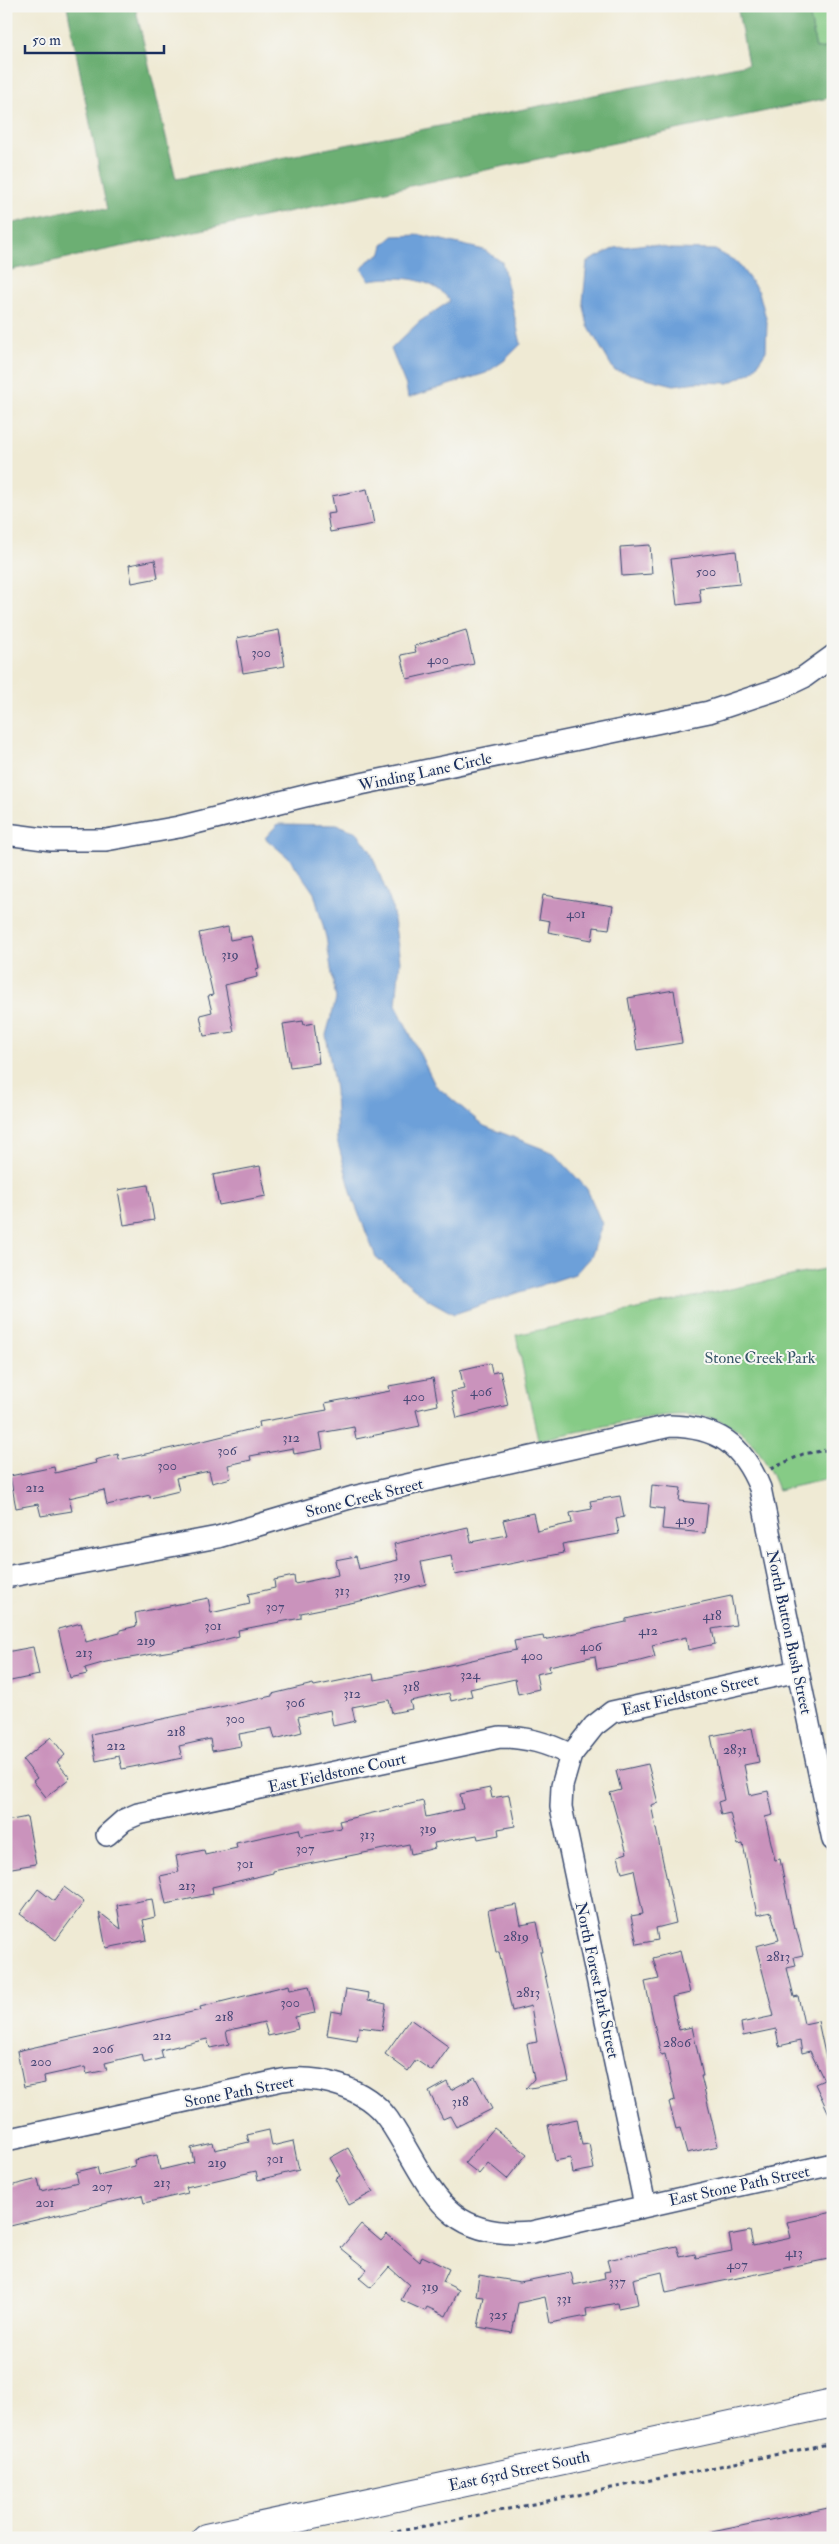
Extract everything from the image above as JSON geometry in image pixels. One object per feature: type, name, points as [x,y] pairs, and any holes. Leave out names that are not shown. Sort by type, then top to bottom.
[{"type":"main road","name":"East 63rd Street South","points":[[206,2538],[833,2403]]},
{"type":"street","name":"Winding Lane Circle","points":[[6,834],[52,840],[106,840],[179,828],[317,794],[709,712],[781,688],[804,677],[833,656]]},
{"type":"street","name":"Stone Creek Street","points":[[6,1577],[218,1537],[353,1497],[670,1426],[706,1430],[720,1436]]},
{"type":"street","name":"North Button Bush Street","points":[[720,1436],[736,1448],[745,1459],[760,1488],[833,1840]]},
{"type":"street","name":"East Fieldstone Street","points":[[571,1755],[594,1726],[612,1712],[798,1671]]},
{"type":"street","name":"East Fieldstone Court","points":[[107,1835],[124,1820],[138,1814],[500,1737],[522,1737],[545,1742],[571,1755]]},
{"type":"street","name":"North Forest Park Street","points":[[571,1755],[562,1786],[561,1807],[646,2205]]},
{"type":"street","name":"Stone Path Street","points":[[6,2140],[282,2080],[312,2078],[340,2085],[366,2098],[387,2118],[426,2186],[440,2204],[462,2220],[490,2231],[510,2234],[532,2232],[646,2205]]},
{"type":"street","name":"East Stone Path Street","points":[[646,2205],[833,2164]]},
{"type":"path","points":[[770,1469],[803,1454],[833,1449]]},
{"type":"path","points":[[366,2538],[833,2442]]},
{"type":"green space","points":[[67,6],[135,6],[176,179],[748,64],[737,6],[808,6],[816,49],[833,47],[833,97],[6,271],[6,225],[82,207],[107,210]]},
{"type":"green space","points":[[808,6],[833,6],[833,47],[816,49]]},
{"type":"green space","name":"Stone Creek Park","points":[[833,1267],[833,1478],[778,1490],[766,1463],[752,1443],[736,1429],[718,1420],[698,1416],[651,1417],[538,1440],[516,1335]]},
{"type":"water","points":[[421,235],[484,250],[502,262],[521,344],[505,360],[486,373],[408,398],[406,386],[391,349],[419,322],[450,301],[443,293],[424,282],[402,278],[369,280],[362,269],[368,261],[381,253],[383,245],[393,236]]},
{"type":"water","points":[[647,244],[671,249],[715,250],[737,262],[759,292],[767,322],[766,351],[753,371],[729,383],[697,382],[674,385],[614,370],[588,326],[583,302],[587,262],[615,248]]},
{"type":"water","points":[[278,824],[337,825],[357,832],[370,850],[392,906],[400,961],[396,1005],[435,1085],[484,1126],[554,1153],[587,1189],[602,1224],[592,1255],[575,1274],[454,1314],[427,1299],[376,1257],[354,1202],[337,1140],[335,1090],[326,1035],[336,999],[326,937],[314,893],[291,860],[265,838]]},
{"type":"building","points":[[367,489],[374,524],[330,532],[327,514],[335,513],[332,496]]},
{"type":"building","points":[[650,545],[652,574],[622,576],[620,547]]},
{"type":"building","points":[[736,551],[740,584],[699,588],[701,602],[677,605],[671,559]]},
{"type":"building","points":[[155,560],[158,578],[132,583],[129,565]]},
{"type":"building","points":[[279,630],[285,666],[243,673],[237,638]]},
{"type":"building","points":[[466,630],[474,664],[407,679],[401,655],[416,652],[414,646]]},
{"type":"building","points":[[543,895],[613,906],[609,929],[594,927],[592,940],[548,932],[550,921],[539,919]]},
{"type":"building","points":[[228,927],[230,940],[252,936],[259,968],[256,969],[257,977],[225,985],[234,1032],[204,1036],[200,1015],[212,1012],[208,996],[213,995],[199,933]]},
{"type":"building","points":[[674,990],[682,1043],[637,1050],[628,998]]},
{"type":"building","points":[[303,1021],[304,1025],[314,1023],[319,1063],[290,1067],[283,1024]]},
{"type":"building","points":[[260,1166],[266,1196],[219,1205],[213,1175]]},
{"type":"building","points":[[148,1185],[154,1220],[124,1225],[118,1190]]},
{"type":"building","points":[[490,1363],[492,1373],[500,1371],[508,1405],[457,1418],[451,1392],[464,1389],[460,1370]]},
{"type":"building","points":[[433,1378],[438,1405],[416,1410],[420,1426],[356,1439],[354,1427],[320,1433],[323,1449],[294,1454],[293,1448],[250,1456],[251,1460],[228,1465],[231,1478],[212,1483],[209,1471],[176,1478],[179,1491],[150,1498],[150,1495],[107,1505],[104,1490],[69,1498],[72,1511],[41,1516],[38,1504],[16,1508],[10,1476],[54,1467],[55,1473],[96,1463],[95,1460],[118,1454],[119,1460],[203,1441],[260,1427],[259,1422],[327,1410],[325,1403],[390,1391],[389,1386]]},
{"type":"building","points":[[652,1485],[681,1488],[679,1501],[708,1504],[705,1533],[662,1529],[664,1509],[650,1507]]},
{"type":"building","points":[[620,1496],[624,1517],[616,1519],[619,1534],[562,1544],[564,1553],[455,1575],[451,1556],[421,1562],[426,1584],[365,1600],[301,1613],[301,1618],[238,1630],[239,1636],[195,1647],[106,1662],[85,1668],[87,1674],[70,1678],[58,1629],[81,1623],[86,1642],[120,1633],[120,1630],[137,1626],[135,1613],[208,1598],[211,1613],[250,1604],[248,1594],[275,1588],[274,1580],[294,1576],[295,1584],[338,1575],[335,1560],[356,1556],[359,1569],[398,1560],[394,1544],[468,1527],[471,1542],[507,1535],[503,1520],[533,1513],[537,1531],[572,1523],[570,1513],[592,1509],[590,1501]]},
{"type":"building","points":[[731,1596],[736,1625],[712,1629],[715,1644],[688,1650],[686,1637],[652,1645],[655,1657],[636,1662],[597,1669],[595,1656],[549,1666],[550,1671],[536,1674],[539,1689],[518,1694],[515,1679],[470,1689],[472,1696],[451,1701],[449,1693],[410,1701],[412,1709],[392,1713],[389,1700],[352,1707],[355,1721],[333,1726],[330,1710],[298,1717],[302,1732],[275,1739],[272,1728],[239,1734],[241,1746],[212,1751],[210,1739],[179,1746],[182,1758],[154,1764],[122,1769],[119,1756],[96,1761],[91,1734],[272,1696],[272,1694],[313,1684],[314,1686],[373,1674],[374,1680],[432,1669],[516,1650],[514,1641],[543,1636],[544,1640],[626,1622],[626,1619],[660,1611]]},
{"type":"building","points":[[33,1647],[39,1675],[6,1682],[6,1652]]},
{"type":"building","points":[[752,1728],[759,1762],[744,1765],[750,1795],[768,1791],[773,1815],[765,1817],[775,1860],[780,1859],[794,1929],[796,1928],[803,1955],[794,1957],[796,1966],[787,1968],[794,1997],[798,1996],[804,2024],[818,2021],[830,2077],[833,2076],[833,2122],[815,2084],[824,2080],[810,2051],[802,2053],[800,2041],[779,2046],[776,2029],[743,2036],[741,2023],[774,2016],[756,1946],[779,1940],[771,1912],[757,1915],[743,1844],[738,1845],[730,1813],[721,1815],[718,1802],[724,1800],[711,1736]]},
{"type":"building","points":[[51,1737],[65,1755],[57,1762],[70,1778],[46,1797],[33,1781],[37,1778],[23,1760]]},
{"type":"building","points":[[648,1764],[658,1803],[651,1805],[676,1923],[656,1928],[658,1940],[637,1944],[631,1916],[643,1914],[634,1870],[622,1873],[618,1856],[627,1853],[610,1793],[621,1790],[616,1771]]},
{"type":"building","points":[[490,1788],[492,1798],[509,1795],[515,1826],[498,1829],[499,1835],[478,1839],[477,1835],[434,1843],[435,1848],[411,1854],[409,1844],[273,1871],[273,1873],[212,1887],[213,1894],[166,1904],[160,1876],[179,1872],[176,1856],[204,1850],[205,1855],[237,1848],[236,1843],[299,1829],[301,1836],[341,1828],[339,1821],[423,1801],[426,1817],[463,1809],[460,1794]]},
{"type":"building","points":[[27,1817],[36,1864],[6,1869],[6,1821]]},
{"type":"building","points":[[64,1887],[84,1902],[56,1940],[20,1914],[38,1889],[54,1901]]},
{"type":"building","points":[[152,1899],[155,1917],[143,1920],[147,1940],[106,1948],[99,1912],[121,1929],[117,1905]]},
{"type":"building","points":[[517,1905],[521,1925],[537,1922],[543,1952],[540,1952],[569,2081],[525,2089],[534,2079],[527,2044],[537,2042],[531,2006],[512,2011],[499,1952],[496,1952],[488,1910]]},
{"type":"building","points":[[680,1951],[690,1993],[672,1997],[679,2030],[692,2027],[703,2076],[701,2076],[718,2146],[687,2153],[680,2128],[676,2129],[669,2102],[675,2100],[665,2054],[661,2055],[645,1982],[659,1979],[653,1958]]},
{"type":"building","points":[[289,1985],[290,1990],[309,1986],[315,2013],[295,2017],[298,2029],[268,2036],[264,2022],[226,2031],[229,2044],[210,2048],[207,2039],[161,2050],[163,2058],[144,2063],[142,2054],[105,2063],[107,2070],[87,2074],[85,2067],[44,2076],[45,2083],[24,2087],[17,2051],[201,2010],[200,2007]]},
{"type":"building","points":[[346,1989],[369,1993],[368,2000],[386,2004],[382,2030],[359,2027],[357,2040],[327,2035],[331,2011],[342,2013]]},
{"type":"building","points":[[410,2019],[449,2047],[432,2071],[416,2060],[408,2071],[385,2054]]},
{"type":"building","points":[[475,2077],[492,2109],[456,2127],[450,2116],[443,2119],[429,2092],[447,2082],[451,2090]]},
{"type":"building","points":[[577,2119],[582,2145],[589,2144],[594,2169],[573,2173],[570,2158],[555,2161],[548,2125]]},
{"type":"building","points":[[494,2128],[527,2154],[507,2179],[488,2163],[479,2174],[465,2163]]},
{"type":"building","points":[[269,2130],[272,2146],[293,2141],[299,2170],[258,2180],[256,2171],[186,2187],[188,2193],[144,2203],[142,2195],[6,2227],[6,2187],[38,2179],[41,2191],[78,2182],[76,2172],[97,2167],[99,2175],[135,2166],[134,2160],[157,2155],[160,2170],[194,2162],[191,2148],[213,2143],[215,2150],[249,2142],[247,2135]]},
{"type":"building","points":[[348,2148],[373,2192],[349,2205],[335,2179],[340,2176],[330,2158]]},
{"type":"building","points":[[833,2212],[833,2258],[666,2293],[662,2272],[633,2279],[638,2304],[618,2308],[617,2303],[586,2309],[587,2316],[550,2323],[545,2297],[518,2303],[512,2333],[478,2327],[484,2297],[476,2296],[479,2275],[520,2282],[571,2272],[574,2285],[605,2278],[604,2272],[610,2271],[607,2260],[677,2246],[680,2257],[695,2254],[696,2258],[732,2251],[729,2235],[750,2231],[753,2246],[791,2238],[787,2222]]},
{"type":"building","points":[[361,2224],[381,2241],[387,2234],[420,2262],[422,2256],[449,2269],[443,2282],[459,2290],[446,2316],[427,2307],[425,2311],[401,2300],[409,2285],[389,2267],[371,2288],[359,2278],[367,2269],[341,2248]]},
{"type":"building","points":[[833,2507],[833,2538],[713,2538],[712,2532]]}]
